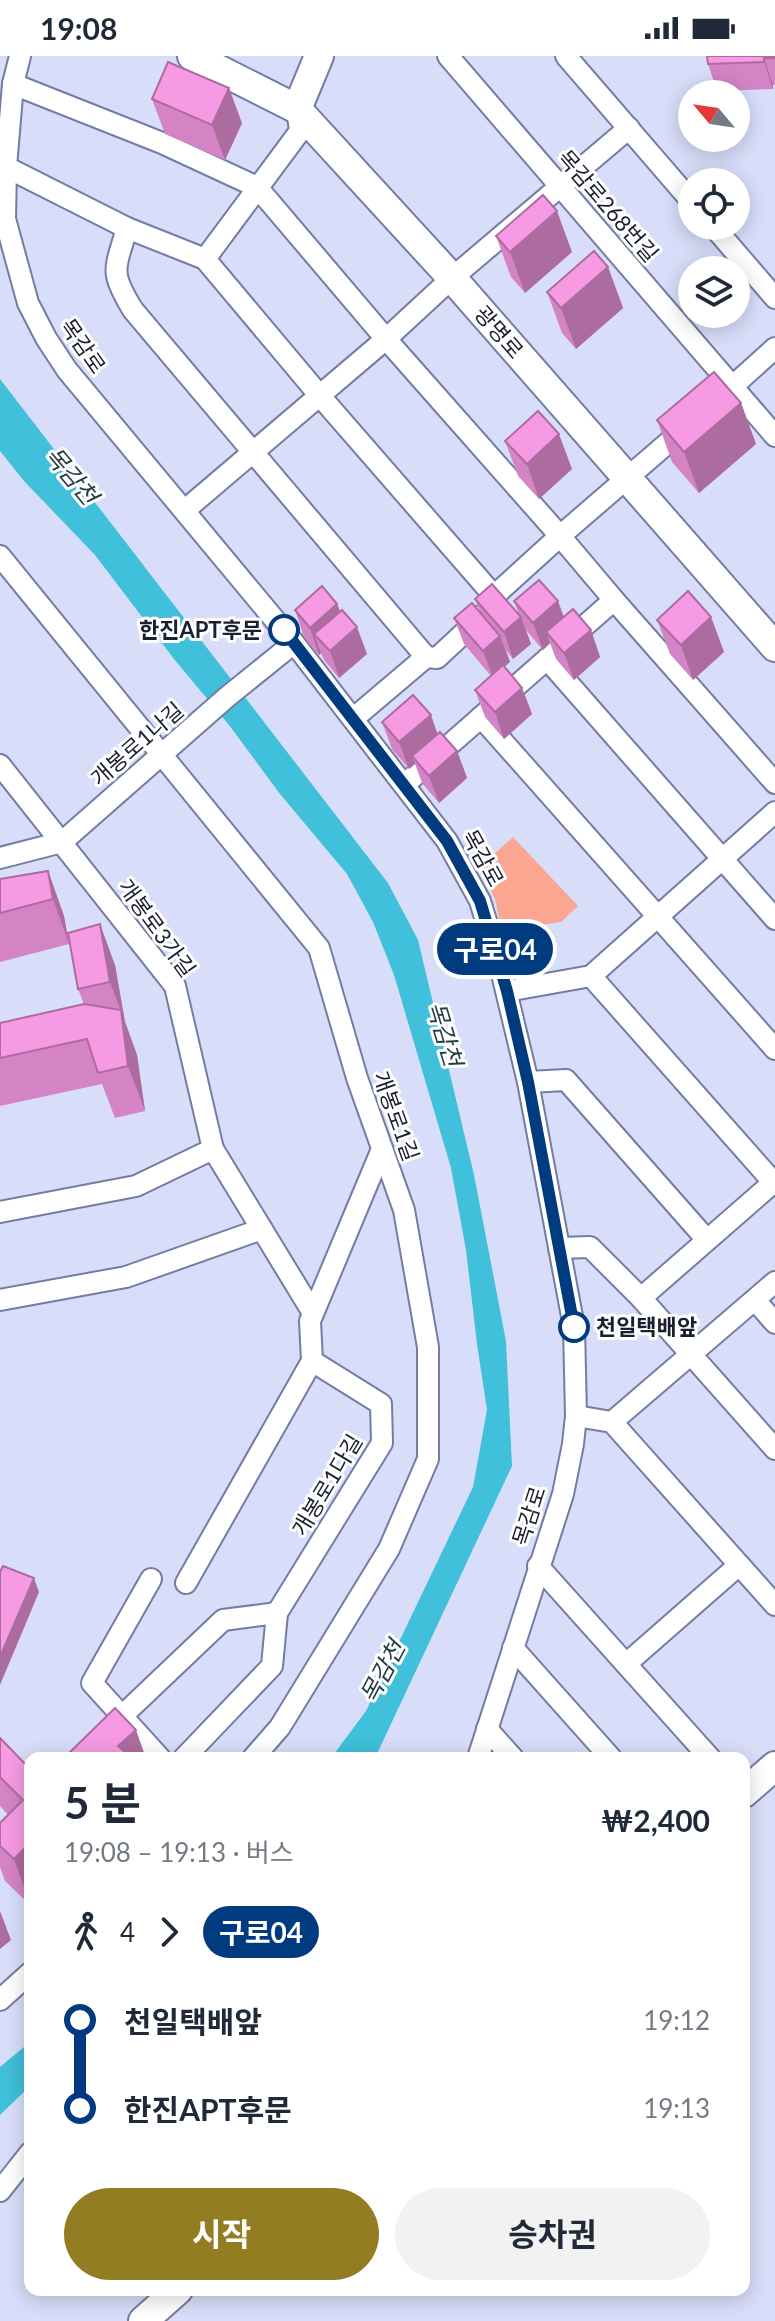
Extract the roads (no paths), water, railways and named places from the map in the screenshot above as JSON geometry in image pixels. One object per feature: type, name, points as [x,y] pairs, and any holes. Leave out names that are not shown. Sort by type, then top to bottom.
[{"type":"main road","name":"광명로","points":[[192,56],[297,109],[452,278],[775,647]]},
{"type":"main road","points":[[297,109],[319,56]]},
{"type":"main road","points":[[750,1788],[775,1766]]},
{"type":"main road","points":[[143,2321],[171,2296]]},
{"type":"street","name":"목감로","points":[[20,56],[13,84],[5,219],[28,303],[67,370],[185,510],[288,648],[354,718],[447,841],[480,901],[507,991],[528,1082],[574,1327],[576,1416],[563,1494],[480,1752]]},
{"type":"street","name":"목감로268번길","points":[[448,56],[775,436]]},
{"type":"street","points":[[566,56],[678,186]]},
{"type":"street","points":[[13,84],[162,143],[257,187],[775,783]]},
{"type":"street","points":[[205,259],[300,131],[297,109]]},
{"type":"street","points":[[185,510],[629,128]]},
{"type":"street","points":[[6,167],[127,228],[205,259],[494,596],[495,604],[437,658],[426,657],[133,310],[117,284],[115,267],[127,228]]},
{"type":"street","points":[[725,240],[775,298]]},
{"type":"street","points":[[494,596],[775,348]]},
{"type":"street","name":"개봉로1길","points":[[0,556],[167,749],[319,948],[357,1078],[404,1210],[428,1347],[428,1459],[389,1549],[280,1727],[258,1752]]},
{"type":"street","points":[[405,784],[614,600]]},
{"type":"street","name":"개봉로1나길","points":[[0,858],[62,842],[288,648]]},
{"type":"street","points":[[354,718],[426,657]]},
{"type":"street","points":[[547,659],[775,919]]},
{"type":"street","points":[[481,717],[775,1049]]},
{"type":"street","name":"개봉로3가길","points":[[0,765],[175,986],[213,1149],[313,1313]]},
{"type":"street","points":[[507,991],[591,976],[775,812]]},
{"type":"street","points":[[591,976],[774,1182],[641,1298]]},
{"type":"street","points":[[528,1082],[566,1080],[707,1240]]},
{"type":"street","points":[[0,1212],[136,1186],[213,1149]]},
{"type":"street","points":[[186,1583],[312,1361],[310,1321],[382,1149]]},
{"type":"street","points":[[0,1300],[126,1277],[262,1229]]},
{"type":"street","points":[[559,1248],[590,1247],[641,1298],[775,1449]]},
{"type":"street","points":[[612,1422],[775,1282]]},
{"type":"street","points":[[755,1300],[775,1323]]},
{"type":"street","name":"개봉로1다길","points":[[277,1613],[382,1443],[381,1404],[312,1361]]},
{"type":"street","points":[[576,1416],[612,1422],[774,1601]]},
{"type":"street","points":[[626,1664],[739,1565]]},
{"type":"street","points":[[538,1566],[705,1752]]},
{"type":"street","points":[[151,1579],[92,1683],[155,1752]]},
{"type":"street","points":[[122,1716],[223,1620],[277,1613],[272,1666],[190,1752]]},
{"type":"street","points":[[513,1648],[606,1752]]},
{"type":"street","points":[[487,1729],[508,1752]]},
{"type":"street","points":[[0,2000],[24,1978]]},
{"type":"street","points":[[0,2191],[24,2161]]},
{"type":"water","name":"목감천","points":[[0,379],[388,883],[418,940],[474,1175],[506,1341],[512,1466],[378,1752],[335,1752],[366,1711],[473,1487],[487,1410],[466,1250],[451,1168],[394,975],[373,922],[347,874],[280,794],[95,555],[24,481],[0,451]]},
{"type":"water","points":[[24,2047],[24,2092],[0,2115],[0,2067]]},
{"type":"place","name":"한진APT후문","points":[[284,630]]},
{"type":"place","name":"천일택배앞","points":[[574,1327]]}]
